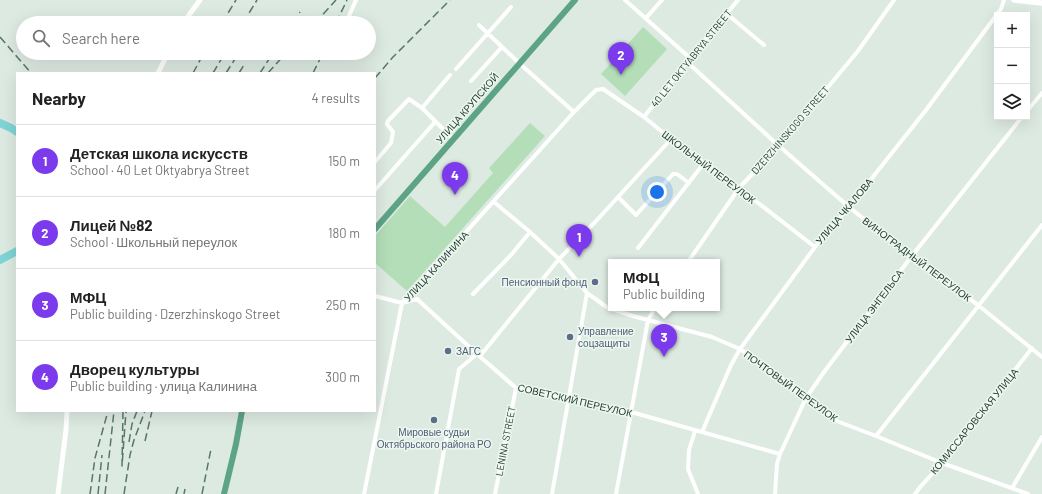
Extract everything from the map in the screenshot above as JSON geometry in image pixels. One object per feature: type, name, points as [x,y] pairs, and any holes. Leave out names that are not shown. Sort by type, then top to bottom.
[{"type":"main road","name":"УЛИЦА КРУПСКОЙ","points":[[376,228],[575,0]]},
{"type":"main road","points":[[1014,0],[1042,3]]},
{"type":"main road","points":[[224,494],[242,412]]},
{"type":"street","points":[[188,16],[200,0]]},
{"type":"street","points":[[349,16],[356,0]]},
{"type":"street","points":[[625,0],[690,58]]},
{"type":"street","points":[[646,18],[662,0]]},
{"type":"street","name":"40 LET OKTYABRYA STREET","points":[[644,117],[738,0]]},
{"type":"street","name":"DZERZHINSKOGO STREET","points":[[690,259],[739,188],[779,146],[858,51],[894,0]]},
{"type":"street","name":"УЛИЦА ЧКАЛОВА","points":[[702,432],[731,365],[740,349],[815,247],[849,207],[926,110],[1001,9],[1004,0]]},
{"type":"street","points":[[456,69],[511,7]]},
{"type":"street","points":[[727,14],[764,45]]},
{"type":"street","points":[[479,25],[574,112]]},
{"type":"street","points":[[471,81],[502,47]]},
{"type":"street","points":[[158,72],[164,60]]},
{"type":"street","name":"ВИНОГРАДНЫЙ ПЕРЕУЛОК","points":[[687,62],[779,146],[849,207],[911,257],[978,305],[1042,357]]},
{"type":"street","points":[[422,108],[450,75]]},
{"type":"street","name":"ШКОЛЬНЫЙ ПЕРЕУЛОК","points":[[603,89],[644,117],[815,247]]},
{"type":"street","name":"УЛИЦА КАЛИНИНА","points":[[364,494],[402,303],[574,112],[596,90],[603,89]]},
{"type":"street","points":[[1030,107],[1042,92]]},
{"type":"street","points":[[376,161],[391,142],[393,132],[387,124],[388,121],[409,99],[422,108],[453,139]]},
{"type":"street","name":"УЛИЦА ЭНГЕЛЬСА","points":[[775,494],[777,464],[780,454],[806,398],[911,257],[1020,120]]},
{"type":"street","points":[[376,189],[435,122]]},
{"type":"street","points":[[436,494],[459,369],[478,355],[559,259],[671,139]]},
{"type":"street","points":[[638,248],[704,163]]},
{"type":"street","points":[[618,197],[636,215],[674,174],[678,174],[689,182]]},
{"type":"street","name":"ПОЧТОВЫЙ ПЕРЕУЛОК","points":[[494,202],[559,259],[587,293],[608,308]]},
{"type":"street","points":[[876,436],[1042,225]]},
{"type":"street","points":[[473,294],[511,255],[530,232]]},
{"type":"street","points":[[552,494],[587,293]]},
{"type":"street","name":"СОВЕТСКИЙ ПЕРЕУЛОК","points":[[376,296],[402,303],[417,300],[516,388],[631,412],[780,454]]},
{"type":"street","name":"ПОЧТОВЫЙ ПЕРЕУЛОК","points":[[617,311],[712,337],[740,349],[773,371],[834,420],[942,463],[1028,494]]},
{"type":"street","points":[[616,494],[648,320],[653,311]]},
{"type":"street","name":"КОМИССАРОВСКАЯ УЛИЦА","points":[[915,494],[942,463],[1032,348]]},
{"type":"street","name":"LENINA STREET","points":[[495,494],[516,388]]},
{"type":"street","points":[[58,494],[67,412]]},
{"type":"street","points":[[695,431],[689,450],[688,469],[698,494]]},
{"type":"street","points":[[1012,488],[1042,437]]},
{"type":"green space","points":[[643,27],[667,49],[625,96],[601,74]]},
{"type":"green space","points":[[530,123],[545,136],[407,291],[376,264],[376,235],[410,196],[445,227],[493,173],[489,168]]},
{"type":"waterway","points":[[0,123],[16,131]]},
{"type":"waterway","points":[[0,260],[16,252]]},
{"type":"railway","points":[[226,16],[236,0]]},
{"type":"railway","points":[[247,16],[257,0]]},
{"type":"railway","points":[[321,16],[336,0]]},
{"type":"railway","points":[[339,16],[347,0]]},
{"type":"railway","points":[[376,77],[393,57],[450,0]]},
{"type":"railway","points":[[297,16],[300,12]]},
{"type":"railway","points":[[0,37],[16,56]]},
{"type":"railway","points":[[20,60],[30,72]]},
{"type":"railway","points":[[194,72],[200,60]]},
{"type":"railway","points":[[214,72],[221,60]]},
{"type":"railway","points":[[227,72],[234,60]]},
{"type":"railway","points":[[261,72],[268,60]]},
{"type":"railway","points":[[269,72],[280,60]]},
{"type":"railway","points":[[314,72],[320,60]]},
{"type":"railway","points":[[240,72],[244,65]]},
{"type":"railway","points":[[90,494],[95,458],[108,412]]},
{"type":"railway","points":[[105,494],[114,412]]},
{"type":"railway","points":[[123,412],[122,466],[126,412]]},
{"type":"railway","points":[[129,442],[132,424],[137,412]]},
{"type":"railway","points":[[124,494],[130,455],[145,412]]},
{"type":"railway","points":[[145,441],[152,412]]},
{"type":"railway","points":[[202,494],[211,449]]},
{"type":"railway","points":[[98,494],[102,455]]},
{"type":"railway","points":[[176,494],[178,487]]},
{"type":"railway","points":[[184,494],[185,489]]},
{"type":"place","name":"Лицей №82","points":[[621,75]]},
{"type":"place","name":"Дворец культуры","points":[[455,195]]},
{"type":"place","name":"Детская школа искусств","points":[[579,257]]},
{"type":"place","name":"Пенсионный фонд","points":[[595,282]]},
{"type":"place","name":"Управление соцзащиты","points":[[570,337]]},
{"type":"place","name":"ЗАГС","points":[[448,351]]},
{"type":"place","name":"МФЦ","points":[[664,357]]},
{"type":"place","name":"Мировые судьи Октябрьского района РО","points":[[434,420]]}]
